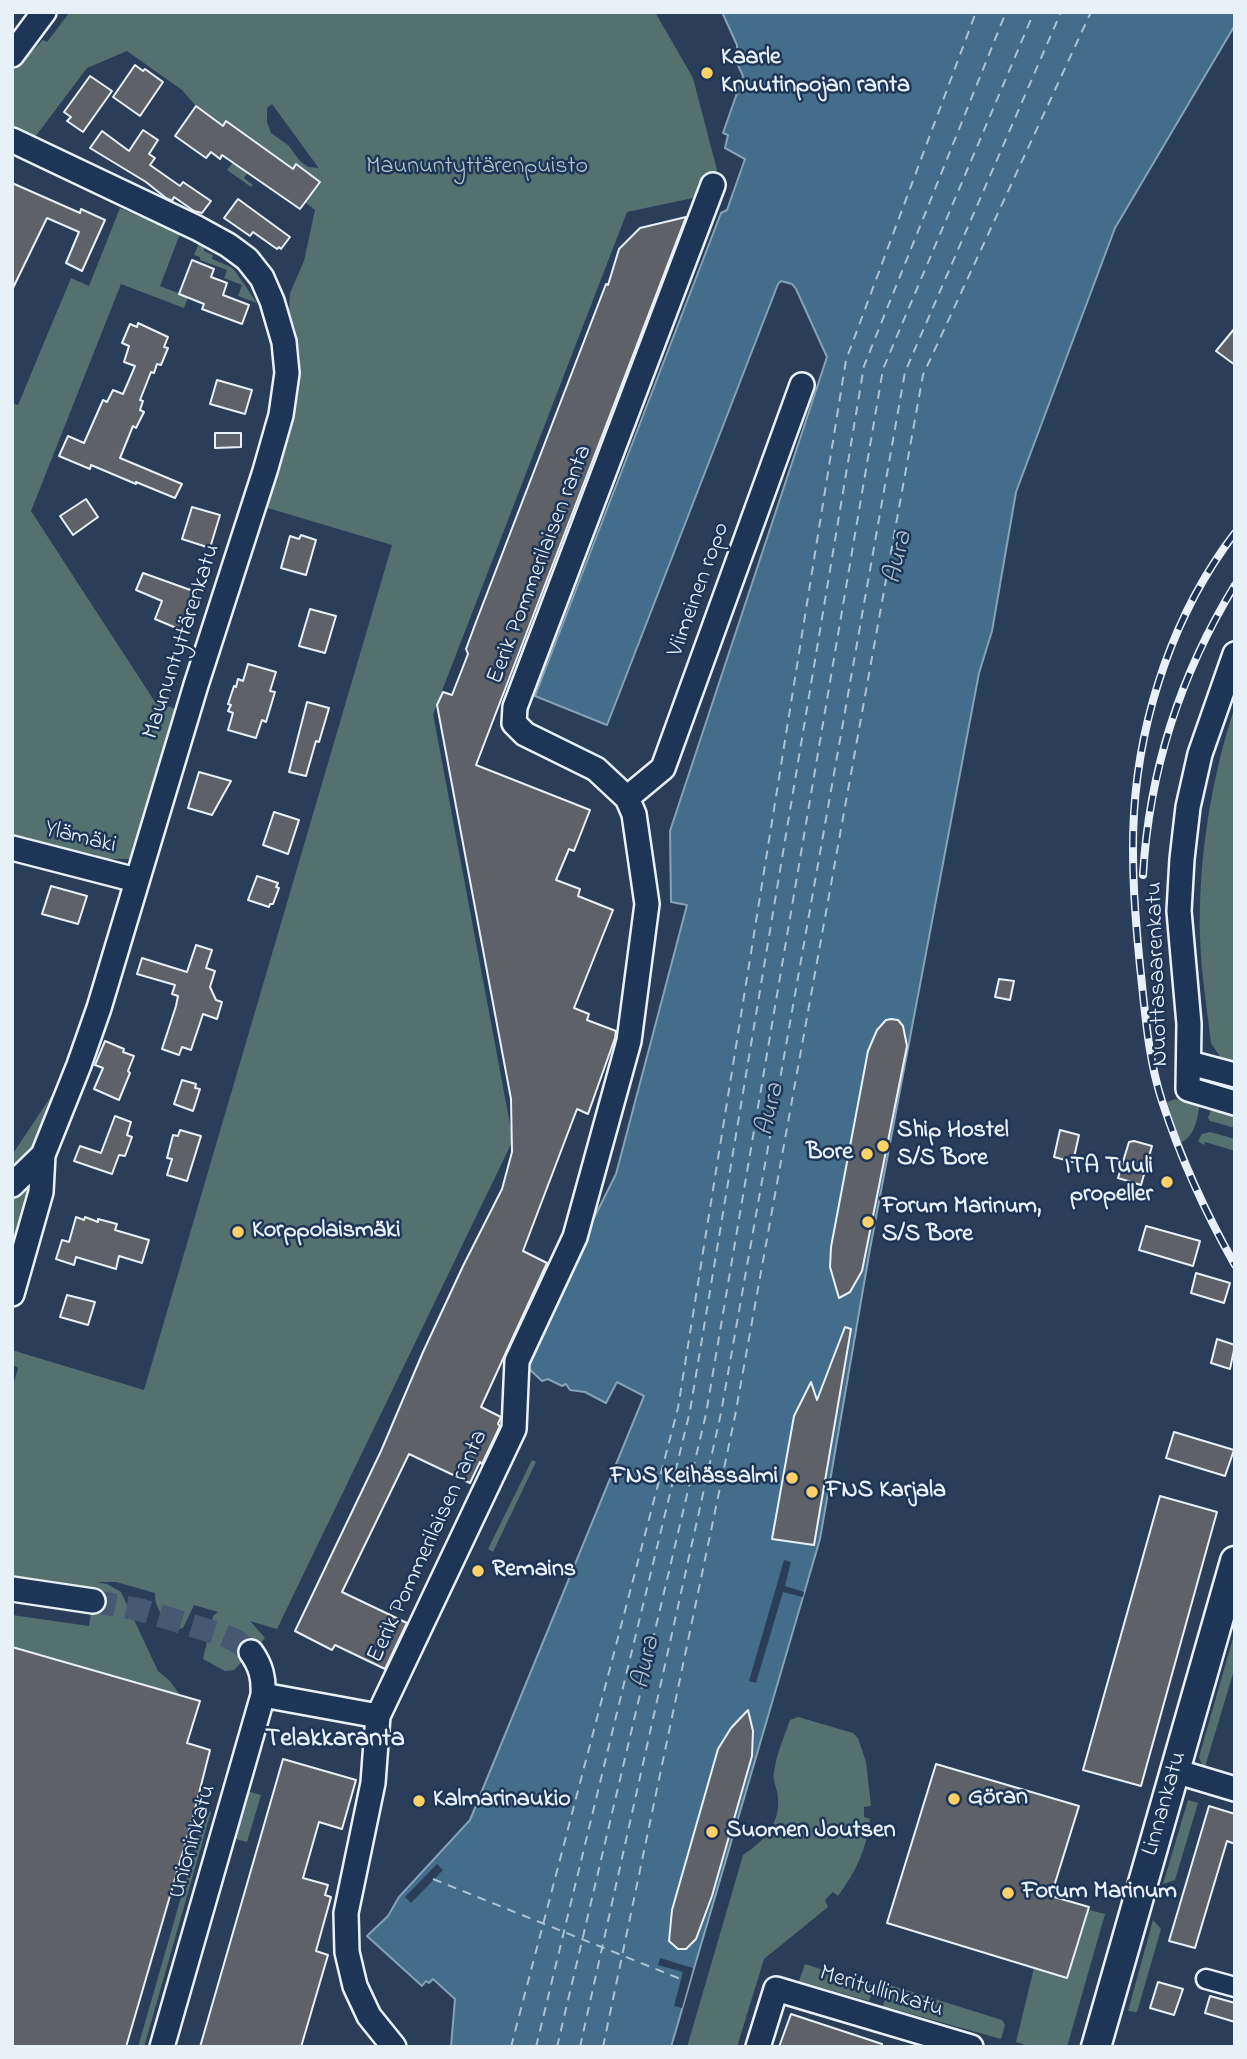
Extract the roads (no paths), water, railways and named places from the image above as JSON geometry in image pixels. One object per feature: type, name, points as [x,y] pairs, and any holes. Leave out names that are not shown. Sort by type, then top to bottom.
[{"type":"street","points":[[12,55],[44,12]]},
{"type":"street","name":"Maununtyttärenkatu","points":[[12,140],[197,228],[238,251],[256,269],[268,290],[284,342],[287,373],[281,415],[195,685],[99,1008],[43,1156],[41,1192],[12,1294]]},
{"type":"street","name":"Eerik Pommerilaisen ranta","points":[[379,1716],[514,1429],[517,1361],[575,1237],[629,1041],[647,904],[634,814],[626,798],[596,769],[503,723],[515,707],[713,184]]},
{"type":"street","name":"Viimeinen ropo","points":[[626,798],[663,768],[802,385]]},
{"type":"street","name":"Nuottasaarenkatu","points":[[1235,654],[1200,754],[1188,807],[1181,859],[1179,911],[1189,1024],[1188,1089],[1235,1103]]},
{"type":"street","name":"Ylämäki","points":[[12,848],[136,880]]},
{"type":"street","points":[[1190,1063],[1235,1075]]},
{"type":"street","points":[[12,1185],[43,1156]]},
{"type":"street","name":"Linnankatu","points":[[1096,2047],[1235,1561]]},
{"type":"street","points":[[12,1589],[93,1601]]},
{"type":"street","name":"Unioninkatu","points":[[162,2047],[263,1695],[260,1665],[251,1652]]},
{"type":"street","points":[[263,1695],[379,1716],[373,1783],[346,1913],[347,1952],[355,1986],[369,2016],[394,2047]]},
{"type":"street","points":[[1175,1772],[1235,1789]]},
{"type":"street","points":[[1206,1979],[1235,1987]]},
{"type":"street","name":"Meritullinkatu","points":[[758,2047],[776,1989],[971,2047]]},
{"type":"water","name":"Aura","points":[[722,12],[1235,12],[1235,25],[1115,228],[1016,492],[992,631],[979,673],[870,1249],[820,1539],[671,2047],[451,2047],[455,1999],[433,1979],[422,1986],[367,1936],[388,1916],[399,1897],[470,1820],[644,1396],[617,1382],[606,1403],[585,1392],[570,1390],[566,1384],[562,1386],[548,1379],[542,1381],[527,1367],[588,1239],[585,1236],[616,1174],[687,905],[671,902],[670,831],[827,357],[796,289],[792,284],[781,281],[607,725],[535,696],[721,213],[727,210],[745,159],[725,148],[728,135],[723,133],[743,76],[737,63],[737,45]]},
{"type":"tunnel","points":[[93,1601],[141,1610],[223,1635],[251,1652]]},
{"type":"railway","points":[[1235,533],[1195,596],[1164,665],[1144,738],[1134,813],[1133,851],[1140,966],[1157,1085],[1186,1164],[1235,1265]]},
{"type":"railway","points":[[1143,875],[1152,799],[1171,724],[1199,653],[1235,585]]},
{"type":"place","name":"Kaarle Knuutinpojan ranta","points":[[707,73]]},
{"type":"place","name":"Ship Hostel S/S Bore","points":[[883,1146]]},
{"type":"place","name":"Bore","points":[[867,1154]]},
{"type":"place","name":"ITA Tuuli propeller","points":[[1167,1182]]},
{"type":"place","name":"Forum Marinum, S/S Bore","points":[[868,1222]]},
{"type":"place","name":"Korppolaismäki","points":[[238,1232]]},
{"type":"place","name":"FNS Keihässalmi","points":[[792,1478]]},
{"type":"place","name":"FNS Karjala","points":[[812,1492]]},
{"type":"place","name":"Remains","points":[[478,1571]]},
{"type":"place","name":"Göran","points":[[954,1799]]},
{"type":"place","name":"Kalmarinaukio","points":[[419,1801]]},
{"type":"place","name":"Suomen Joutsen","points":[[712,1832]]},
{"type":"place","name":"Forum Marinum","points":[[1008,1893]]},
{"type":"district","name":"Telakkaranta","points":[[335,1741]]},
{"type":"park label","name":"Maununtyttärenpuisto","points":[[477,168]]}]
